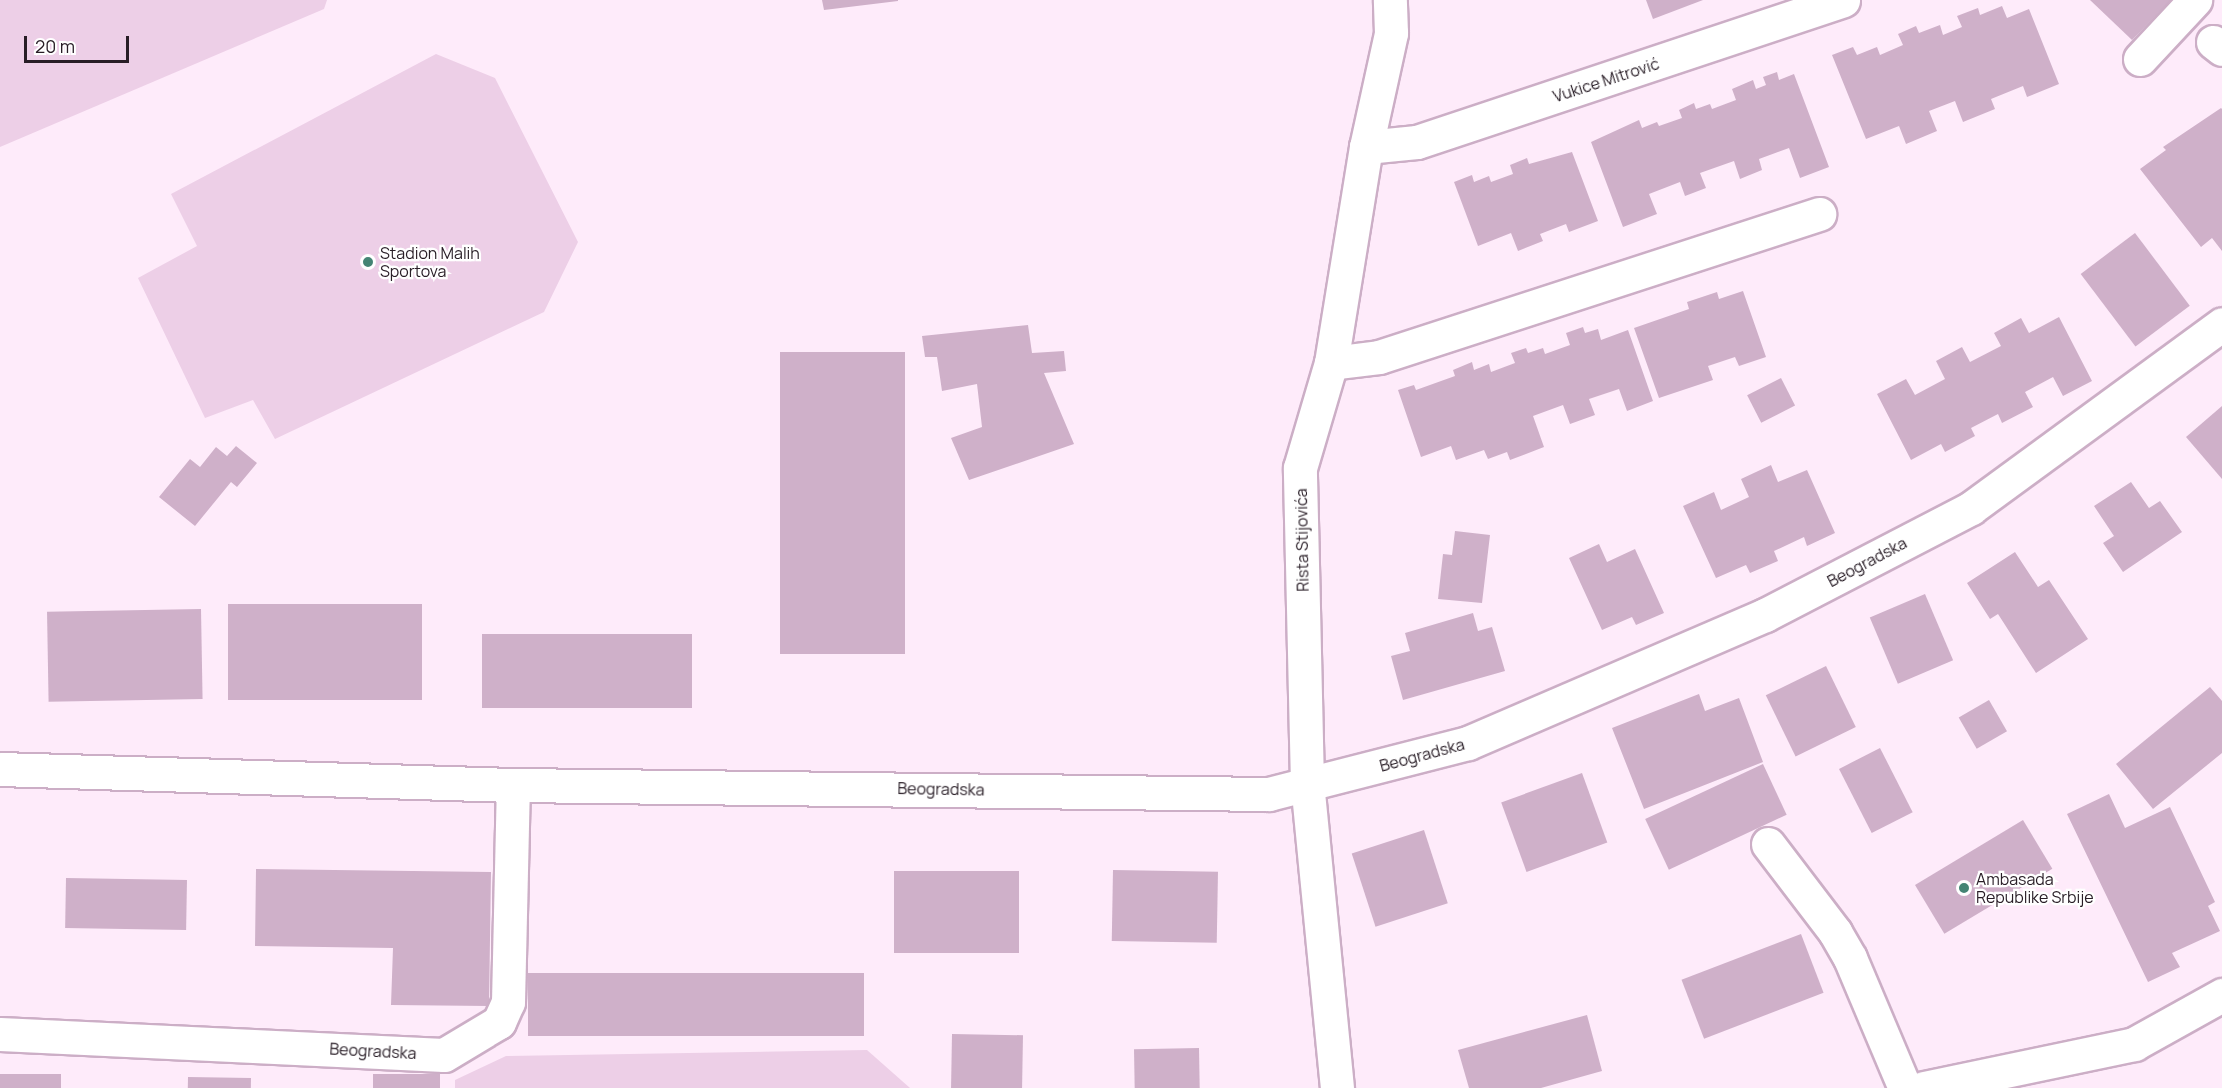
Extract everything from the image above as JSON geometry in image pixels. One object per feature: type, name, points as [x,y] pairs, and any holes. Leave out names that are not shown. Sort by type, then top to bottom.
[{"type":"street","name":"Rista Stijovića","points":[[1337,1088],[1307,784],[1300,468],[1331,363],[1366,147],[1391,33],[1390,0]]},
{"type":"street","name":"Vukice Mitrović","points":[[1366,147],[1417,142],[1843,0]]},
{"type":"street","points":[[2140,59],[2195,0]]},
{"type":"street","points":[[1331,363],[1379,357],[1819,214]]},
{"type":"street","name":"Beogradska","points":[[0,770],[513,785],[1269,794],[1468,743],[1765,615],[1971,507],[2222,324]]},
{"type":"street","name":"Beogradska","points":[[0,1034],[444,1055],[499,1022],[508,1002],[513,785]]},
{"type":"street","points":[[1768,844],[1845,949],[1862,982],[1905,1088]]},
{"type":"street","points":[[1924,1088],[2134,1044],[2222,995]]},
{"type":"shaded area","points":[[0,0],[327,0],[324,9],[0,147]]},
{"type":"shaded area","name":"Stadion Malih Sportova","points":[[436,54],[495,78],[578,242],[544,312],[275,439],[253,400],[205,418],[138,278],[197,246],[171,194]]},
{"type":"shaded area","points":[[867,1050],[910,1088],[455,1088],[455,1080],[506,1056]]},
{"type":"building","points":[[822,0],[898,0],[898,1],[824,10]]},
{"type":"building","points":[[1646,0],[1703,0],[1653,19]]},
{"type":"building","points":[[2090,0],[2171,0],[2132,40]]},
{"type":"building","points":[[2002,6],[2007,18],[2029,9],[2059,84],[2027,97],[2023,86],[1991,99],[1995,109],[1963,122],[1955,101],[1929,111],[1937,131],[1906,144],[1899,126],[1866,139],[1832,55],[1853,47],[1857,55],[1877,47],[1880,55],[1903,45],[1898,34],[1916,26],[1919,33],[1940,25],[1943,35],[1962,27],[1957,16],[1978,8],[1980,15]]},
{"type":"building","points":[[1777,72],[1779,80],[1794,74],[1829,167],[1800,178],[1789,148],[1759,159],[1762,170],[1740,179],[1734,161],[1700,173],[1706,188],[1685,196],[1680,182],[1649,194],[1657,214],[1623,227],[1591,142],[1639,120],[1642,128],[1657,122],[1659,126],[1682,118],[1679,110],[1694,103],[1696,109],[1710,104],[1712,109],[1736,100],[1732,89],[1753,80],[1756,89],[1766,85],[1763,77]]},
{"type":"building","points":[[2221,108],[2222,251],[2212,238],[2201,247],[2140,169],[2166,150],[2163,147]]},
{"type":"building","points":[[1572,152],[1598,221],[1569,232],[1566,224],[1540,234],[1543,241],[1518,251],[1511,233],[1478,246],[1454,182],[1472,175],[1474,182],[1489,176],[1491,182],[1513,174],[1510,165],[1527,158],[1529,164]]},
{"type":"building","points":[[2135,233],[2190,306],[2135,347],[2081,274]]},
{"type":"building","points":[[1743,291],[1766,357],[1739,366],[1735,357],[1708,366],[1713,380],[1659,398],[1634,328],[1689,309],[1687,302],[1717,292],[1719,299]]},
{"type":"building","points":[[2059,317],[2092,381],[2063,396],[2053,377],[2025,392],[2033,407],[2002,423],[1998,414],[1971,428],[1975,436],[1945,452],[1941,444],[1911,460],[1877,394],[1906,379],[1915,395],[1945,379],[1936,361],[1962,347],[1970,362],[2001,346],[1994,333],[2021,318],[2029,333]]},
{"type":"building","points":[[1028,325],[1032,353],[1064,351],[1066,371],[1044,373],[1074,444],[969,480],[951,438],[982,427],[977,384],[942,391],[937,357],[925,357],[922,336]]},
{"type":"building","points":[[1583,327],[1585,333],[1598,329],[1601,340],[1628,330],[1653,401],[1627,411],[1619,389],[1589,399],[1595,415],[1570,424],[1563,405],[1533,416],[1544,447],[1510,460],[1507,452],[1488,459],[1484,450],[1456,460],[1451,446],[1421,457],[1398,390],[1414,385],[1416,390],[1455,376],[1453,370],[1472,362],[1474,370],[1489,364],[1491,372],[1515,363],[1511,353],[1526,348],[1528,353],[1543,348],[1545,354],[1570,345],[1566,333]]},
{"type":"building","points":[[780,352],[905,352],[905,654],[780,654]]},
{"type":"building","points":[[1781,378],[1795,406],[1761,423],[1747,395]]},
{"type":"building","points":[[2222,406],[2222,479],[2186,437]]},
{"type":"building","points":[[236,446],[257,463],[237,487],[231,482],[195,526],[159,497],[190,459],[200,467],[216,447],[227,456]]},
{"type":"building","points":[[1771,465],[1778,482],[1807,470],[1835,533],[1807,546],[1804,537],[1774,551],[1778,561],[1750,573],[1746,565],[1716,578],[1683,506],[1714,492],[1721,510],[1749,497],[1741,479]]},
{"type":"building","points":[[2131,482],[2149,508],[2160,501],[2182,532],[2123,572],[2103,543],[2114,536],[2094,506]]},
{"type":"building","points":[[1455,531],[1490,535],[1482,603],[1438,599],[1443,554],[1452,555]]},
{"type":"building","points":[[1599,544],[1607,562],[1635,549],[1664,613],[1636,625],[1632,617],[1602,630],[1569,558]]},
{"type":"building","points":[[2015,552],[2038,587],[2049,580],[2088,639],[2036,673],[1998,614],[1990,619],[1967,583]]},
{"type":"building","points":[[1925,594],[1953,660],[1898,684],[1870,617]]},
{"type":"building","points":[[228,604],[422,604],[422,700],[228,700]]},
{"type":"building","points":[[201,609],[203,699],[49,702],[47,612]]},
{"type":"building","points":[[1473,613],[1478,631],[1492,627],[1505,671],[1403,700],[1391,656],[1410,651],[1405,633]]},
{"type":"building","points":[[482,634],[692,634],[692,708],[482,708]]},
{"type":"building","points":[[1826,666],[1856,727],[1796,756],[1766,695]]},
{"type":"building","points":[[2210,687],[2222,701],[2222,753],[2153,809],[2116,764]]},
{"type":"building","points":[[1699,694],[1705,711],[1739,698],[1763,762],[1644,809],[1612,728]]},
{"type":"building","points":[[1989,700],[2007,731],[1977,749],[1959,718]]},
{"type":"building","points":[[1880,748],[1913,812],[1872,833],[1839,769]]},
{"type":"building","points":[[1763,764],[1787,815],[1669,870],[1645,819]]},
{"type":"building","points":[[1582,773],[1607,843],[1526,872],[1501,802]]},
{"type":"building","points":[[2109,794],[2125,828],[2170,807],[2215,902],[2208,906],[2220,931],[2172,953],[2180,967],[2148,982],[2067,814]]},
{"type":"building","points":[[2023,820],[2052,869],[1944,934],[1915,885]]},
{"type":"building","points":[[1424,830],[1448,903],[1376,927],[1352,853]]},
{"type":"building","points":[[256,869],[491,872],[489,1006],[391,1005],[393,948],[255,946]]},
{"type":"building","points":[[1113,870],[1218,872],[1217,943],[1112,941]]},
{"type":"building","points":[[894,871],[1019,871],[1019,953],[894,953]]},
{"type":"building","points":[[66,878],[187,880],[186,930],[65,928]]},
{"type":"building","points":[[1801,934],[1824,993],[1704,1039],[1682,980]]},
{"type":"building","points":[[528,973],[864,973],[864,1036],[528,1036]]},
{"type":"building","points":[[1587,1015],[1602,1071],[1541,1088],[1469,1088],[1458,1050]]},
{"type":"building","points":[[952,1034],[1023,1035],[1022,1088],[951,1088]]},
{"type":"building","points":[[1199,1048],[1200,1088],[1135,1088],[1134,1049]]},
{"type":"building","points":[[0,1074],[61,1074],[61,1088],[0,1088]]},
{"type":"building","points":[[373,1074],[440,1074],[440,1088],[373,1088]]},
{"type":"building","points":[[188,1077],[251,1078],[251,1088],[188,1088]]},
{"type":"place","name":"Stadion Malih Sportova","points":[[368,262]]},
{"type":"place","name":"Ambasada Republike Srbije","points":[[1964,888]]}]
